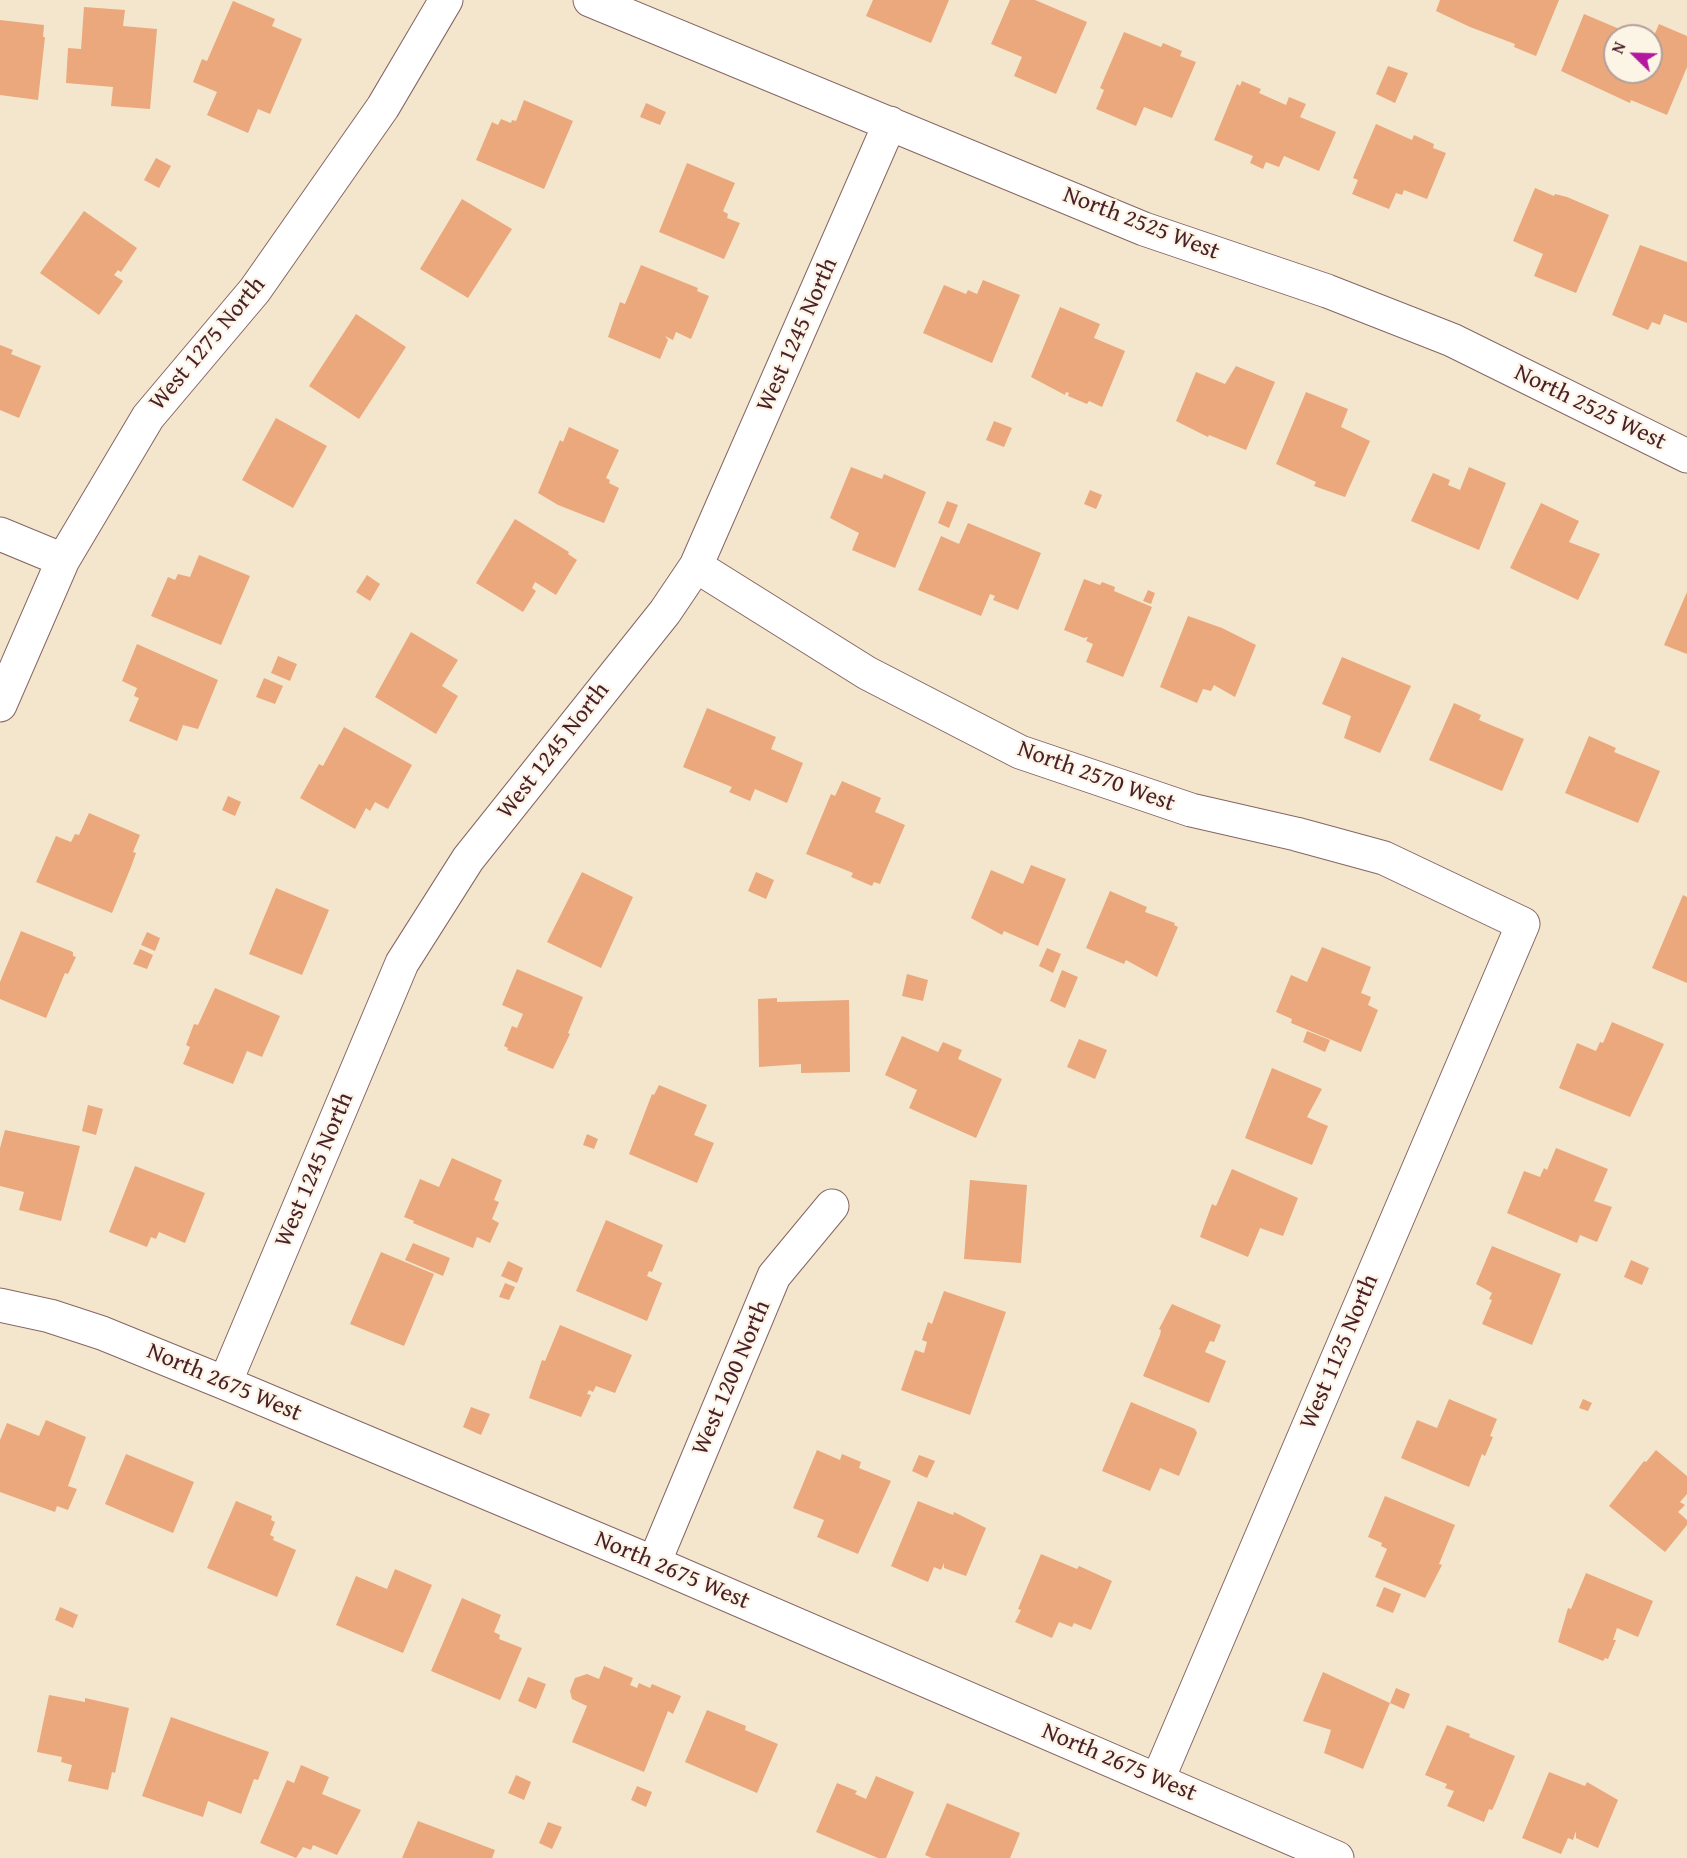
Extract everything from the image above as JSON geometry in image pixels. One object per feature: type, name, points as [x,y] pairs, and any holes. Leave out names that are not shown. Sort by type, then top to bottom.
[{"type":"street","name":"West 1275 North","points":[[0,705],[63,561],[105,485],[148,417],[255,290],[383,107],[446,0]]},
{"type":"street","name":"North 2525 West","points":[[590,0],[1144,229],[1327,291],[1452,340],[1687,456]]},
{"type":"street","name":"West 1245 North","points":[[225,1383],[402,963],[468,859],[665,612],[696,566],[890,123]]},
{"type":"street","points":[[0,534],[63,561]]},
{"type":"street","name":"North 2570 West","points":[[696,566],[867,673],[1020,752],[1191,810],[1296,834],[1384,858],[1523,924]]},
{"type":"street","name":"West 1125 North","points":[[1158,1779],[1523,924]]},
{"type":"street","name":"West 1200 North","points":[[654,1563],[774,1275],[832,1206]]},
{"type":"street","name":"North 2675 West","points":[[0,1305],[50,1316],[102,1333],[225,1383],[654,1563],[1337,1858]]},
{"type":"building","points":[[873,0],[949,0],[931,43],[866,16]]},
{"type":"building","points":[[1010,0],[1035,0],[1087,22],[1056,94],[1014,76],[1022,57],[991,44]]},
{"type":"building","points":[[1440,0],[1559,0],[1536,56],[1514,47],[1515,44],[1436,11]]},
{"type":"building","points":[[233,1],[275,19],[272,26],[302,39],[270,114],[258,109],[248,133],[207,115],[217,92],[193,82],[202,59],[207,61]]},
{"type":"building","points":[[84,7],[125,10],[123,26],[157,29],[150,109],[111,106],[113,87],[66,83],[68,48],[81,49]]},
{"type":"building","points":[[1584,14],[1608,24],[1603,24],[1603,84],[1663,84],[1663,26],[1687,36],[1687,67],[1667,115],[1631,100],[1630,103],[1561,71]]},
{"type":"building","points":[[0,20],[44,25],[43,37],[45,37],[38,100],[0,95]]},
{"type":"building","points":[[1124,32],[1161,47],[1163,43],[1182,51],[1180,56],[1196,62],[1172,118],[1144,107],[1136,126],[1096,109],[1104,90],[1100,88]]},
{"type":"building","points":[[1388,66],[1408,73],[1395,103],[1376,94]]},
{"type":"building","points":[[1242,81],[1261,89],[1259,93],[1286,105],[1289,97],[1306,104],[1300,117],[1336,132],[1319,171],[1284,156],[1279,167],[1266,162],[1263,169],[1250,163],[1253,156],[1214,140],[1237,84],[1240,86]]},
{"type":"building","points":[[524,100],[573,121],[544,189],[476,160],[492,122],[498,125],[501,119],[511,123],[512,120],[516,121]]},
{"type":"building","points":[[646,103],[666,112],[660,125],[640,117]]},
{"type":"building","points":[[1376,124],[1412,140],[1414,135],[1434,144],[1433,148],[1446,153],[1427,199],[1404,190],[1402,195],[1396,193],[1389,209],[1352,194],[1358,180],[1353,178]]},
{"type":"building","points":[[156,158],[171,166],[159,188],[144,180]]},
{"type":"building","points":[[687,163],[735,183],[723,211],[728,214],[727,218],[740,223],[724,259],[659,232]]},
{"type":"building","points":[[1535,188],[1554,196],[1555,194],[1567,197],[1609,215],[1576,293],[1534,276],[1543,254],[1513,241]]},
{"type":"building","points":[[462,199],[512,229],[468,298],[420,269]]},
{"type":"building","points":[[84,211],[137,248],[121,272],[118,270],[114,275],[123,281],[99,315],[40,273]]},
{"type":"building","points":[[1640,245],[1687,262],[1687,323],[1664,314],[1660,325],[1652,322],[1648,330],[1612,315]]},
{"type":"building","points":[[641,265],[698,288],[697,291],[709,296],[691,339],[676,332],[673,340],[665,336],[668,340],[660,359],[608,337],[620,302],[625,304]]},
{"type":"building","points":[[983,280],[1020,295],[992,363],[923,333],[944,285],[966,294],[968,290],[977,294]]},
{"type":"building","points":[[1060,307],[1100,324],[1094,338],[1125,351],[1102,407],[1089,401],[1087,404],[1068,396],[1069,393],[1066,392],[1065,395],[1031,377]]},
{"type":"building","points":[[356,314],[406,347],[359,419],[309,386]]},
{"type":"building","points":[[0,345],[13,350],[11,354],[41,366],[19,418],[0,410]]},
{"type":"building","points":[[1236,366],[1275,382],[1246,450],[1209,435],[1208,437],[1176,421],[1196,372],[1225,384]]},
{"type":"building","points":[[1306,392],[1348,409],[1341,427],[1370,441],[1345,497],[1314,486],[1316,482],[1276,464]]},
{"type":"building","points":[[276,418],[327,446],[293,508],[242,480]]},
{"type":"building","points":[[994,421],[1012,428],[1004,447],[986,440]]},
{"type":"building","points":[[569,427],[619,450],[606,478],[610,480],[609,483],[619,488],[604,523],[558,505],[538,493],[560,440],[563,442]]},
{"type":"building","points":[[851,467],[882,479],[884,474],[926,492],[895,568],[852,550],[859,533],[830,518]]},
{"type":"building","points":[[1469,467],[1506,483],[1479,550],[1411,521],[1433,473],[1450,480],[1448,485],[1460,490]]},
{"type":"building","points":[[1090,490],[1102,495],[1096,509],[1084,504]]},
{"type":"building","points":[[947,501],[958,505],[949,528],[938,523]]},
{"type":"building","points":[[1541,503],[1579,521],[1569,542],[1600,554],[1578,600],[1510,568]]},
{"type":"building","points":[[515,519],[569,552],[568,554],[577,560],[556,595],[535,582],[532,588],[536,591],[523,612],[476,583]]},
{"type":"building","points":[[968,523],[1041,553],[1018,610],[993,600],[995,596],[990,594],[981,616],[918,590],[941,536],[959,544]]},
{"type":"building","points":[[199,555],[250,576],[221,645],[151,616],[168,577],[175,580],[178,574],[190,577]]},
{"type":"building","points":[[367,575],[380,584],[370,601],[356,592]]},
{"type":"building","points":[[1084,579],[1100,585],[1102,582],[1115,587],[1114,591],[1152,607],[1123,677],[1086,662],[1093,644],[1086,641],[1088,637],[1084,638],[1064,630]]},
{"type":"building","points":[[1148,590],[1155,593],[1151,604],[1143,601]]},
{"type":"building","points":[[1687,592],[1687,654],[1664,645]]},
{"type":"building","points":[[1188,616],[1222,628],[1256,645],[1235,697],[1214,685],[1211,691],[1203,689],[1197,703],[1160,687]]},
{"type":"building","points":[[411,632],[458,660],[442,686],[458,696],[436,734],[375,697]]},
{"type":"building","points":[[137,644],[218,680],[198,729],[183,725],[177,741],[129,721],[139,698],[134,696],[137,688],[122,681]]},
{"type":"building","points":[[278,656],[297,664],[290,681],[271,673]]},
{"type":"building","points":[[1342,657],[1411,686],[1380,753],[1344,738],[1351,716],[1322,704]]},
{"type":"building","points":[[264,678],[283,686],[275,704],[256,697]]},
{"type":"building","points":[[1454,703],[1481,715],[1479,720],[1524,739],[1502,791],[1429,760]]},
{"type":"building","points":[[707,708],[776,737],[771,749],[803,763],[787,803],[755,789],[750,801],[729,792],[732,787],[683,767]]},
{"type":"building","points":[[344,727],[412,765],[388,809],[375,802],[370,811],[366,808],[355,829],[300,798],[319,764],[323,766]]},
{"type":"building","points":[[1589,736],[1616,748],[1614,752],[1660,771],[1638,823],[1565,793]]},
{"type":"building","points":[[842,781],[881,798],[875,812],[905,825],[880,884],[874,882],[872,886],[851,877],[853,873],[806,854],[831,794],[835,796]]},
{"type":"building","points":[[228,796],[241,802],[235,816],[222,810]]},
{"type":"building","points":[[89,813],[140,835],[133,852],[136,853],[131,867],[112,913],[36,882],[56,836],[71,842],[75,834],[79,835]]},
{"type":"building","points":[[1031,865],[1066,879],[1038,946],[1004,931],[1002,935],[971,918],[991,870],[1023,884]]},
{"type":"building","points":[[582,872],[633,897],[601,968],[547,942]]},
{"type":"building","points":[[756,872],[774,880],[766,899],[748,891]]},
{"type":"building","points":[[276,888],[329,910],[302,975],[249,954]]},
{"type":"building","points":[[1110,891],[1147,907],[1145,912],[1175,923],[1174,925],[1178,927],[1157,977],[1126,960],[1124,964],[1086,948]]},
{"type":"building","points":[[1683,895],[1687,897],[1687,983],[1652,968]]},
{"type":"building","points":[[21,931],[73,952],[73,956],[76,957],[68,974],[65,973],[46,1018],[0,999],[0,982]]},
{"type":"building","points":[[147,932],[160,938],[155,951],[141,945]]},
{"type":"building","points":[[1322,947],[1371,967],[1361,993],[1371,997],[1368,1005],[1378,1010],[1361,1052],[1291,1023],[1292,1019],[1276,1012],[1291,975],[1307,982]]},
{"type":"building","points":[[1047,948],[1061,954],[1053,973],[1039,966]]},
{"type":"building","points":[[140,949],[153,955],[147,969],[133,964]]},
{"type":"building","points":[[517,969],[583,997],[568,1033],[570,1034],[553,1069],[507,1050],[508,1048],[504,1046],[512,1026],[517,1028],[523,1014],[502,1005]]},
{"type":"building","points":[[1062,970],[1078,977],[1065,1008],[1050,1001]]},
{"type":"building","points":[[907,974],[928,980],[923,1001],[902,996]]},
{"type":"building","points":[[215,988],[280,1016],[262,1057],[247,1051],[233,1084],[183,1064],[190,1047],[186,1045],[194,1024],[198,1025]]},
{"type":"building","points":[[777,998],[777,1002],[849,1000],[850,1072],[801,1073],[801,1064],[759,1067],[758,999]]},
{"type":"building","points":[[1612,1022],[1664,1044],[1630,1117],[1559,1088],[1577,1043],[1596,1051],[1600,1042],[1603,1043]]},
{"type":"building","points":[[1307,1031],[1330,1040],[1325,1052],[1303,1042]]},
{"type":"building","points":[[902,1036],[938,1052],[943,1042],[962,1050],[958,1059],[1002,1079],[976,1138],[909,1108],[917,1090],[885,1075]]},
{"type":"building","points":[[1079,1039],[1107,1050],[1095,1079],[1067,1067]]},
{"type":"building","points":[[1272,1068],[1322,1089],[1307,1117],[1328,1126],[1312,1165],[1245,1138]]},
{"type":"building","points":[[659,1085],[707,1105],[694,1135],[714,1143],[697,1183],[629,1154],[652,1094],[654,1095]]},
{"type":"building","points":[[88,1105],[103,1109],[96,1135],[82,1131]]},
{"type":"building","points":[[5,1130],[80,1146],[61,1221],[19,1210],[24,1192],[0,1186],[0,1148]]},
{"type":"building","points":[[587,1134],[598,1139],[594,1149],[583,1145]]},
{"type":"building","points":[[1556,1148],[1608,1169],[1594,1201],[1612,1207],[1597,1242],[1580,1235],[1577,1243],[1507,1213],[1524,1171],[1540,1177],[1544,1168],[1547,1170]]},
{"type":"building","points":[[452,1158],[502,1180],[494,1200],[499,1202],[492,1219],[499,1223],[490,1243],[477,1237],[473,1248],[404,1217],[420,1179],[439,1187]]},
{"type":"building","points":[[135,1166],[205,1193],[185,1243],[159,1232],[156,1239],[151,1237],[147,1247],[109,1232]]},
{"type":"building","points":[[1232,1169],[1298,1198],[1283,1236],[1260,1228],[1248,1257],[1200,1237],[1212,1204],[1216,1206]]},
{"type":"building","points":[[970,1180],[1027,1185],[1021,1263],[964,1259]]},
{"type":"building","points":[[606,1220],[663,1245],[652,1272],[649,1271],[647,1276],[662,1283],[647,1321],[576,1291]]},
{"type":"building","points":[[413,1243],[450,1258],[443,1276],[405,1260]]},
{"type":"building","points":[[1492,1246],[1561,1274],[1532,1345],[1482,1324],[1492,1300],[1489,1299],[1492,1293],[1476,1284]]},
{"type":"building","points":[[381,1252],[434,1274],[404,1346],[350,1324]]},
{"type":"building","points":[[1631,1260],[1649,1268],[1642,1285],[1624,1277]]},
{"type":"building","points":[[508,1261],[523,1268],[517,1283],[501,1276]]},
{"type":"building","points":[[505,1283],[515,1287],[509,1300],[499,1297]]},
{"type":"building","points":[[944,1291],[1006,1312],[970,1415],[901,1390],[915,1350],[924,1353],[927,1342],[922,1340],[928,1322],[932,1324]]},
{"type":"building","points":[[1172,1304],[1221,1325],[1214,1342],[1210,1341],[1205,1352],[1226,1361],[1209,1403],[1143,1376],[1160,1335],[1161,1330],[1159,1329]]},
{"type":"building","points":[[560,1325],[632,1355],[615,1393],[596,1386],[593,1392],[589,1390],[587,1394],[591,1395],[581,1417],[529,1398],[542,1360],[545,1361]]},
{"type":"building","points":[[1449,1399],[1497,1419],[1490,1436],[1493,1437],[1485,1456],[1482,1454],[1469,1487],[1401,1458],[1417,1420],[1437,1428]]},
{"type":"building","points":[[1583,1399],[1592,1403],[1588,1411],[1579,1408]]},
{"type":"building","points":[[1131,1402],[1195,1429],[1197,1433],[1179,1476],[1160,1468],[1150,1491],[1102,1471]]},
{"type":"building","points":[[471,1407],[490,1414],[481,1435],[463,1427]]},
{"type":"building","points":[[46,1420],[86,1437],[68,1486],[77,1489],[68,1510],[57,1506],[55,1512],[0,1492],[0,1440],[7,1423],[39,1436]]},
{"type":"building","points":[[817,1450],[840,1460],[842,1454],[861,1462],[859,1468],[891,1481],[858,1554],[817,1537],[824,1520],[793,1508]]},
{"type":"building","points":[[1656,1450],[1687,1476],[1687,1494],[1680,1502],[1685,1505],[1678,1512],[1687,1520],[1687,1525],[1665,1552],[1609,1506],[1644,1461],[1646,1462]]},
{"type":"building","points":[[126,1454],[194,1482],[173,1533],[105,1504]]},
{"type":"building","points":[[919,1455],[935,1461],[927,1478],[912,1471]]},
{"type":"building","points":[[1385,1496],[1455,1525],[1439,1564],[1442,1565],[1425,1598],[1375,1577],[1387,1549],[1381,1546],[1382,1543],[1368,1537]]},
{"type":"building","points":[[236,1501],[272,1516],[271,1520],[275,1522],[270,1535],[274,1537],[273,1540],[296,1550],[277,1597],[207,1568]]},
{"type":"building","points":[[918,1501],[953,1515],[954,1512],[986,1528],[966,1576],[944,1568],[944,1563],[941,1570],[934,1567],[928,1582],[891,1566]]},
{"type":"building","points":[[1041,1554],[1077,1569],[1079,1566],[1112,1581],[1091,1630],[1074,1623],[1072,1627],[1059,1622],[1052,1638],[1015,1622],[1021,1610],[1018,1609]]},
{"type":"building","points":[[395,1569],[432,1585],[403,1653],[336,1625],[356,1576],[387,1589]]},
{"type":"building","points":[[1586,1573],[1653,1601],[1638,1637],[1617,1628],[1613,1640],[1616,1640],[1608,1659],[1605,1658],[1603,1661],[1558,1642],[1568,1608],[1571,1609]]},
{"type":"building","points":[[1384,1587],[1401,1594],[1393,1613],[1376,1606]]},
{"type":"building","points":[[462,1598],[501,1615],[494,1632],[500,1635],[499,1639],[522,1648],[500,1700],[431,1671]]},
{"type":"building","points":[[60,1607],[78,1615],[73,1628],[55,1620]]},
{"type":"building","points":[[604,1666],[633,1678],[630,1685],[637,1688],[639,1683],[650,1688],[652,1684],[681,1696],[673,1714],[668,1711],[644,1772],[572,1742],[587,1706],[572,1699],[570,1691],[575,1678],[587,1674],[599,1679]]},
{"type":"building","points":[[1323,1672],[1390,1703],[1363,1769],[1324,1753],[1331,1730],[1303,1721]]},
{"type":"building","points":[[528,1677],[546,1684],[536,1709],[518,1701]]},
{"type":"building","points":[[1396,1688],[1410,1694],[1404,1709],[1390,1703]]},
{"type":"building","points":[[49,1695],[85,1702],[85,1698],[129,1708],[115,1773],[112,1772],[108,1790],[68,1781],[72,1765],[61,1762],[62,1757],[37,1752]]},
{"type":"building","points":[[707,1710],[746,1726],[745,1730],[778,1744],[757,1793],[685,1762]]},
{"type":"building","points":[[171,1717],[269,1752],[258,1780],[254,1779],[241,1814],[208,1801],[203,1817],[142,1796]]},
{"type":"building","points":[[1447,1725],[1515,1756],[1495,1804],[1492,1810],[1489,1809],[1484,1822],[1447,1806],[1454,1791],[1445,1788],[1447,1784],[1425,1775]]},
{"type":"building","points":[[301,1765],[329,1777],[322,1794],[361,1810],[337,1855],[313,1845],[311,1850],[303,1847],[296,1858],[260,1843],[287,1780],[294,1783]]},
{"type":"building","points":[[1549,1772],[1585,1786],[1587,1782],[1618,1800],[1598,1848],[1576,1838],[1576,1831],[1573,1840],[1568,1838],[1561,1854],[1522,1838]]},
{"type":"building","points":[[516,1775],[531,1782],[524,1800],[508,1793]]},
{"type":"building","points":[[876,1776],[914,1792],[886,1858],[878,1858],[816,1832],[837,1783],[857,1791],[855,1794],[866,1799]]},
{"type":"building","points":[[637,1786],[652,1792],[646,1807],[631,1800]]},
{"type":"building","points":[[947,1803],[1020,1833],[1010,1858],[932,1858],[925,1855]]},
{"type":"building","points":[[418,1821],[495,1850],[492,1858],[402,1858]]},
{"type":"building","points":[[548,1822],[562,1827],[552,1849],[539,1843]]}]
